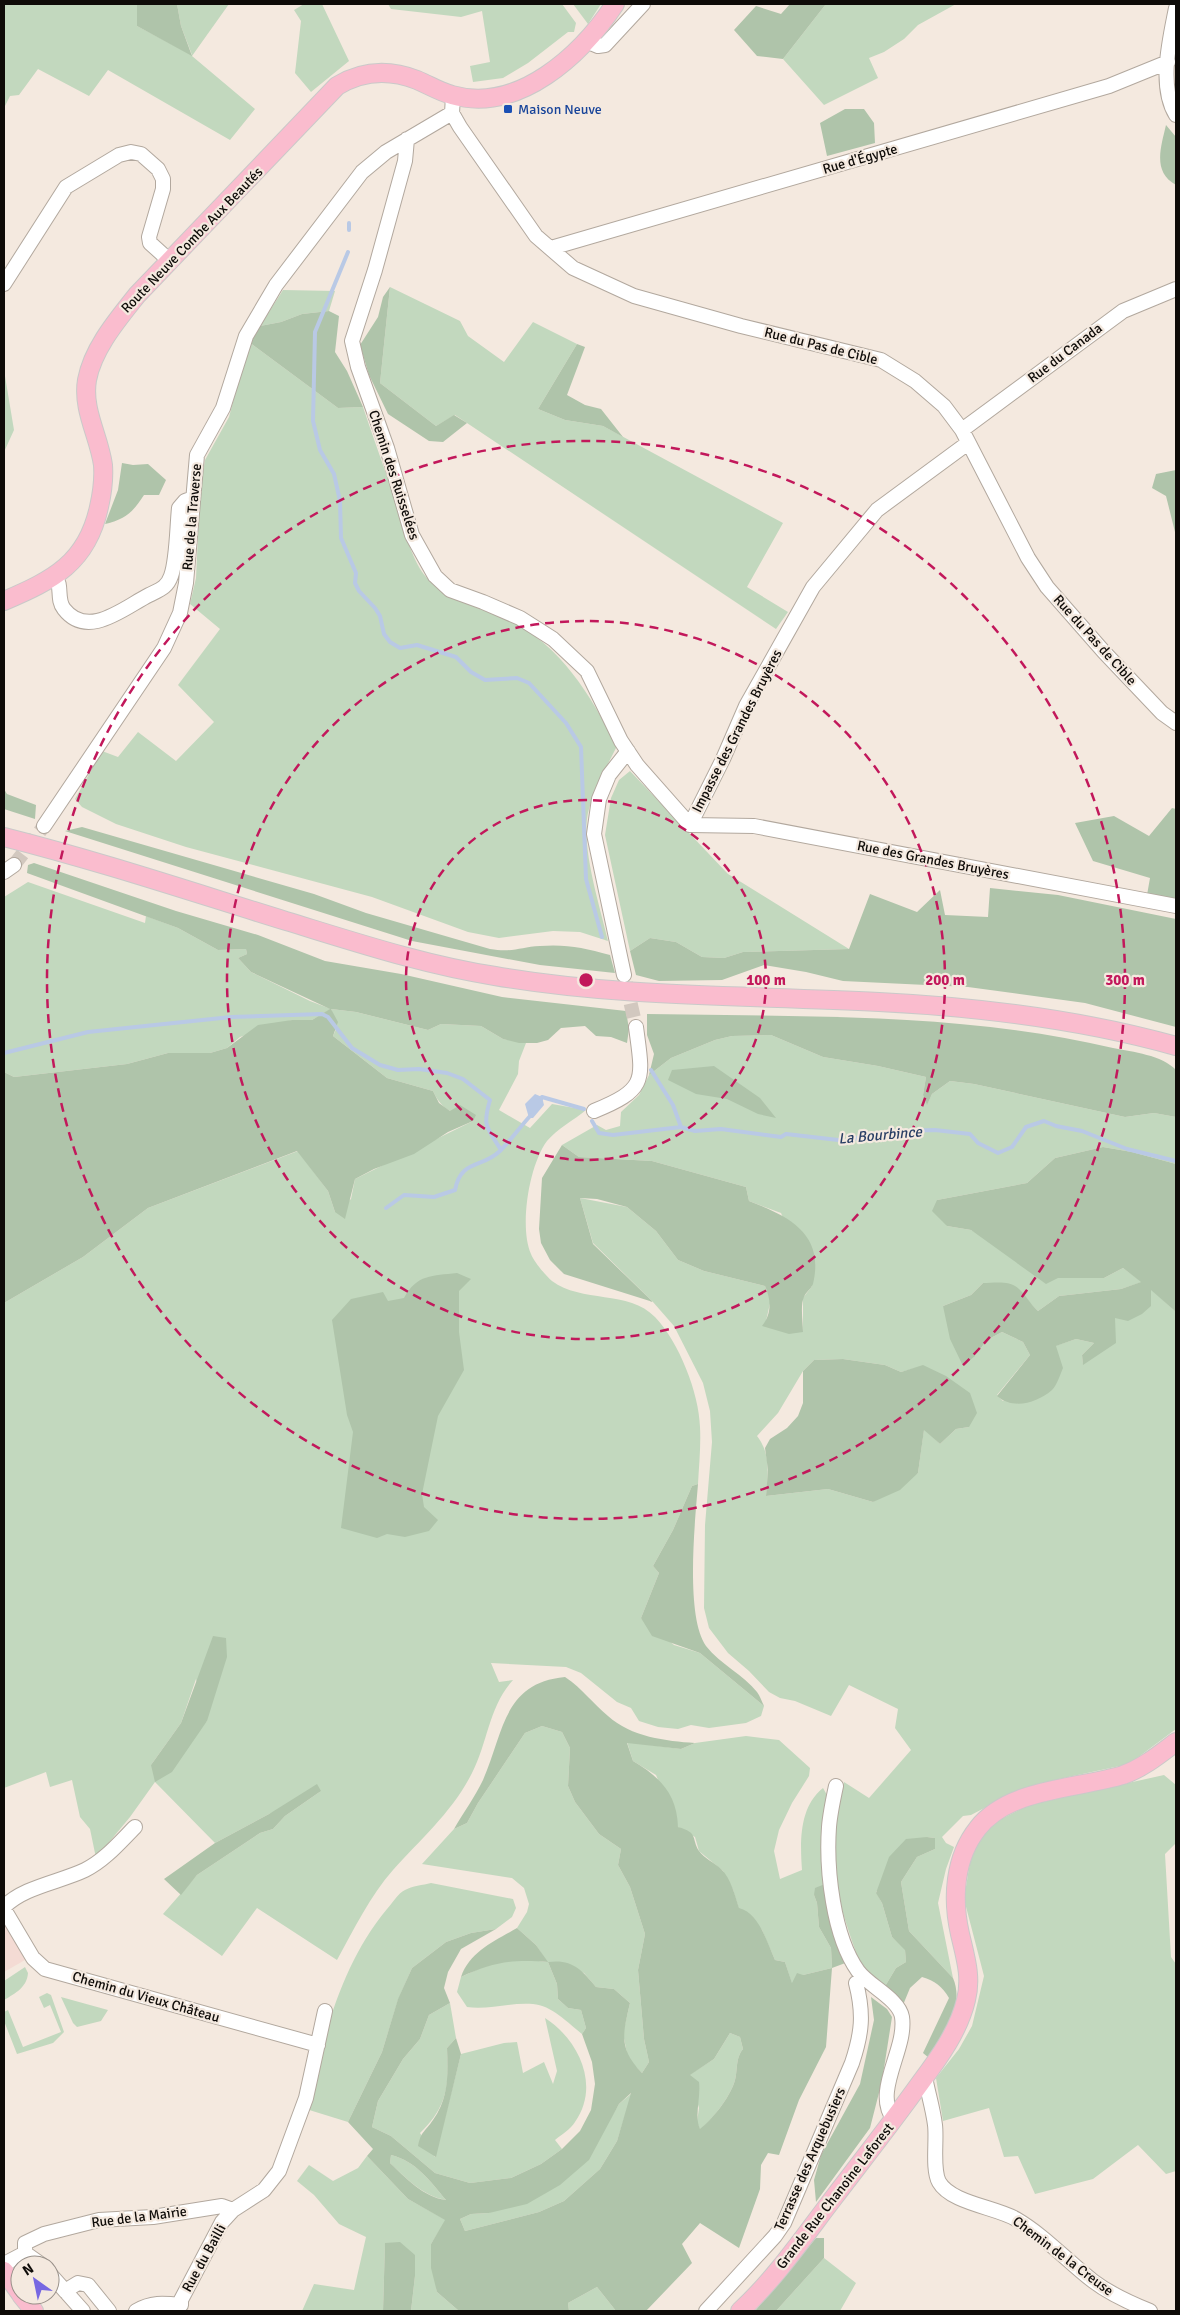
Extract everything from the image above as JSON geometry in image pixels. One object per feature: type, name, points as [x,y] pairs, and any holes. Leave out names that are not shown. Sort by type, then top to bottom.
[{"type":"main road","name":"Route Neuve Combe Aux Beautés","points":[[4,601],[55,576],[71,563],[92,534],[103,491],[103,465],[85,401],[87,378],[96,355],[120,316],[337,86],[350,78],[378,72],[396,73],[451,101],[515,92],[541,79],[568,59],[586,41],[615,4]]},
{"type":"main road","points":[[4,837],[75,855],[346,939],[424,961],[494,976],[577,988],[951,1007],[1086,1026],[1176,1046]]},
{"type":"main road","name":"Grande Rue Chanoine Laforest","points":[[740,2311],[766,2284],[894,2120],[925,2077],[952,2034],[966,2000],[969,1982],[967,1960],[956,1908],[956,1885],[966,1848],[976,1830],[994,1812],[1007,1805],[1046,1792],[1125,1774],[1160,1755],[1176,1742]]},
{"type":"street","points":[[586,41],[598,46],[605,45],[643,4]]},
{"type":"street","points":[[1176,8],[1168,62],[1167,93],[1176,115]]},
{"type":"street","name":"Rue d'Égypte","points":[[550,248],[1109,86],[1168,62]]},
{"type":"street","name":"Rue de la Traverse","points":[[44,826],[164,648],[180,613],[186,584],[197,456],[223,408],[246,336],[276,285],[362,172],[375,160],[407,139],[451,101]]},
{"type":"street","name":"Rue du Pas de Cible","points":[[451,101],[536,236],[573,268],[634,296],[741,326],[881,360],[915,381],[944,406],[962,430],[1028,558],[1047,587],[1104,652],[1162,712],[1176,723]]},
{"type":"street","name":"Chemin des Ruisselées","points":[[407,139],[408,145],[400,179],[375,270],[352,340],[358,367],[387,448],[412,535],[435,576],[450,590],[520,618],[553,639],[586,671],[637,765],[690,825]]},
{"type":"street","points":[[4,284],[66,187],[120,155],[131,152],[141,154],[158,169],[163,179],[164,189],[148,237],[150,243],[171,262]]},
{"type":"street","name":"Rue du Canada","points":[[962,430],[1123,311],[1176,290]]},
{"type":"street","name":"Impasse des Grandes Bruyères","points":[[690,825],[723,759],[746,706],[813,587],[877,510],[968,443]]},
{"type":"street","points":[[55,576],[58,580],[59,601],[64,610],[78,619],[88,622],[121,613],[166,586],[172,576],[179,508],[184,501],[193,498]]},
{"type":"street","points":[[624,975],[594,834],[599,799],[609,775],[628,751]]},
{"type":"street","name":"Rue des Grandes Bruyères","points":[[690,825],[754,826],[1176,906]]},
{"type":"street","points":[[594,1111],[622,1100],[638,1080],[641,1071],[636,1027]]},
{"type":"street","points":[[836,1786],[829,1826],[828,1852],[831,1885],[841,1930],[859,1972],[898,2006],[902,2018],[900,2037],[886,2095],[886,2106],[894,2120]]},
{"type":"street","points":[[4,1908],[12,1899],[23,1893],[46,1886],[92,1866],[135,1827]]},
{"type":"street","name":"Chemin du Vieux Château","points":[[4,1908],[33,1958],[45,1969],[318,2045]]},
{"type":"street","name":"Terrasse des Arquebusiers","points":[[706,2311],[776,2236],[784,2223],[852,2063],[860,2038],[862,2022],[856,1983]]},
{"type":"street","name":"Rue du Bailli","points":[[136,2311],[146,2305],[159,2303],[181,2305],[181,2300],[222,2222],[233,2210],[264,2190],[280,2171],[306,2098],[325,2011]]},
{"type":"street","name":"Chemin de la Creuse","points":[[925,2077],[935,2124],[938,2181],[945,2190],[1016,2219],[1032,2229],[1107,2291],[1150,2311]]},
{"type":"street","name":"Rue de la Mairie","points":[[25,2253],[25,2243],[44,2234],[99,2220],[153,2217],[222,2206],[233,2210]]},
{"type":"street","points":[[4,2264],[25,2253],[28,2255]]},
{"type":"street","points":[[65,2291],[78,2283],[88,2285],[109,2311]]},
{"type":"street","points":[[60,2285],[83,2311]]},
{"type":"shaded area","points":[[4,1919],[25,1960],[4,1972]]},
{"type":"green space","points":[[4,4],[137,4],[137,26],[192,55],[181,26],[177,4],[229,4],[192,56],[255,109],[230,140],[108,70],[89,96],[38,69],[19,95],[10,96],[4,108]]},
{"type":"green space","points":[[137,4],[177,4],[181,26],[192,56],[137,26]]},
{"type":"green space","points":[[304,4],[322,4],[349,61],[311,92],[295,73],[301,21],[294,10]]},
{"type":"green space","points":[[388,4],[562,4],[576,23],[574,32],[568,32],[528,63],[503,78],[473,82],[470,66],[490,62],[482,11],[461,17],[391,9]]},
{"type":"green space","points":[[573,4],[601,4],[588,24]]},
{"type":"green space","points":[[790,4],[826,4],[783,59],[757,56],[734,30],[756,6],[781,14]]},
{"type":"green space","points":[[826,4],[956,4],[918,25],[904,39],[884,52],[869,58],[878,78],[824,105],[783,59]]},
{"type":"green space","points":[[845,109],[864,109],[874,123],[875,143],[827,156],[820,123]]},
{"type":"green space","points":[[1166,125],[1176,137],[1176,185],[1168,180],[1161,166],[1160,158]]},
{"type":"green space","points":[[390,287],[460,321],[468,336],[504,362],[533,322],[577,344],[538,409],[565,420],[603,426],[783,523],[747,587],[788,612],[776,629],[455,415],[436,426],[380,383]]},
{"type":"green space","points":[[390,287],[380,383],[436,426],[454,415],[467,423],[443,442],[429,441],[388,414],[369,375],[360,345],[378,317],[383,297]]},
{"type":"green space","points":[[283,290],[335,291],[329,311],[302,314],[281,322],[260,326]]},
{"type":"green space","points":[[329,311],[339,316],[335,352],[347,371],[363,407],[338,408],[249,342],[260,326],[281,322],[302,314]]},
{"type":"green space","points":[[249,342],[338,408],[363,407],[407,539],[421,571],[435,586],[454,598],[506,619],[543,642],[572,673],[596,708],[617,746],[594,793],[587,823],[587,839],[592,874],[608,941],[580,932],[553,931],[499,938],[468,932],[372,897],[186,847],[116,824],[82,807],[75,799],[102,751],[118,757],[138,732],[176,761],[214,722],[178,685],[220,629],[190,604],[196,578],[200,492],[205,460],[229,417]]},
{"type":"green space","points":[[577,344],[585,347],[567,395],[585,405],[601,409],[623,437],[603,426],[565,420],[538,409]]},
{"type":"green space","points":[[4,370],[14,430],[4,452]]},
{"type":"green space","points":[[122,463],[133,465],[148,464],[166,480],[159,495],[144,495],[128,514],[118,520],[105,524],[118,490]]},
{"type":"green space","points":[[1176,470],[1176,536],[1166,496],[1152,488],[1156,474]]},
{"type":"green space","points":[[630,771],[728,874],[849,949],[743,952],[724,958],[702,957],[676,942],[650,938],[630,951],[605,835],[611,798],[619,780]]},
{"type":"green space","points":[[4,789],[7,794],[36,805],[35,819],[4,809]]},
{"type":"green space","points":[[1172,808],[1176,809],[1176,901],[1147,895],[1150,878],[1093,861],[1075,823],[1114,816],[1149,836]]},
{"type":"green space","points":[[82,827],[314,894],[366,913],[490,949],[510,950],[567,946],[610,955],[615,973],[540,965],[412,941],[65,831]]},
{"type":"green space","points":[[34,863],[176,911],[258,935],[325,961],[401,974],[502,997],[626,1011],[629,1029],[627,1043],[611,1037],[596,1036],[585,1026],[561,1028],[548,1040],[537,1043],[519,1043],[503,1039],[481,1026],[441,1024],[428,1030],[356,1012],[331,1009],[338,1022],[333,1036],[387,1078],[433,1091],[439,1103],[450,1111],[460,1105],[476,1115],[473,1121],[448,1132],[414,1154],[374,1169],[355,1179],[345,1219],[335,1212],[328,1191],[297,1151],[148,1208],[83,1257],[4,1303],[4,1072],[14,1077],[127,1064],[168,1053],[210,1053],[227,1048],[258,1025],[292,1020],[312,1020],[330,1009],[251,972],[238,958],[247,954],[246,949],[218,950],[178,928],[27,873],[28,865]]},
{"type":"green space","points":[[28,882],[145,923],[146,916],[178,928],[218,950],[246,949],[247,954],[238,958],[251,972],[310,1001],[331,1009],[312,1020],[292,1020],[240,1037],[227,1048],[210,1053],[168,1053],[127,1064],[14,1077],[4,1072],[4,897]]},
{"type":"green space","points":[[990,888],[1058,895],[1176,919],[1176,1027],[1085,1003],[968,987],[843,981],[764,965],[722,980],[659,981],[636,975],[630,951],[650,938],[676,942],[702,957],[724,958],[743,952],[849,949],[870,894],[917,912],[940,890],[945,915],[988,917]]},
{"type":"green space","points":[[331,1009],[356,1012],[428,1030],[441,1024],[481,1026],[503,1039],[526,1043],[519,1061],[518,1074],[499,1110],[530,1128],[552,1104],[586,1110],[547,1141],[535,1165],[526,1213],[526,1228],[531,1254],[552,1281],[564,1288],[632,1303],[644,1309],[655,1317],[664,1328],[680,1354],[692,1384],[699,1414],[698,1484],[692,1486],[673,1530],[653,1566],[659,1573],[641,1618],[674,1645],[700,1653],[764,1706],[761,1716],[746,1723],[709,1728],[691,1725],[678,1729],[658,1727],[639,1721],[631,1708],[617,1702],[581,1673],[566,1667],[491,1663],[499,1682],[513,1680],[499,1701],[472,1773],[456,1800],[393,1870],[377,1891],[337,1960],[257,1908],[222,1956],[163,1914],[197,1875],[260,1833],[273,1829],[285,1816],[321,1791],[269,1814],[215,1843],[155,1782],[130,1817],[96,1858],[90,1829],[80,1817],[72,1780],[50,1787],[46,1772],[4,1788],[4,1303],[83,1257],[148,1208],[298,1151],[328,1191],[335,1212],[351,1199],[355,1179],[473,1121],[445,1107],[440,1103],[433,1091],[387,1078],[333,1036],[337,1027]],"holes":[[[196,1679],[207,1721],[151,1765],[181,1723]]]},
{"type":"green space","points":[[647,1014],[822,1017],[940,1022],[1056,1036],[1147,1055],[1170,1065],[1176,1070],[1176,1117],[1154,1113],[1125,1117],[974,1084],[950,1081],[932,1094],[927,1105],[923,1095],[926,1077],[878,1066],[823,1057],[771,1035],[732,1036],[715,1040],[671,1058],[649,1075],[654,1054],[647,1035]]},
{"type":"green space","points":[[771,1035],[823,1057],[878,1066],[926,1077],[923,1095],[927,1104],[932,1094],[950,1081],[974,1084],[1125,1117],[1154,1113],[1176,1117],[1176,1164],[1132,1152],[1103,1147],[1055,1158],[1027,1183],[937,1200],[947,1226],[971,1230],[1058,1278],[1104,1278],[1123,1268],[1142,1282],[1121,1289],[1059,1296],[1038,1311],[1011,1285],[983,1283],[971,1295],[943,1306],[975,1356],[987,1340],[1002,1332],[1023,1342],[1030,1355],[997,1395],[1003,1401],[1055,1346],[1076,1339],[1094,1343],[1082,1355],[1083,1364],[1115,1318],[1151,1289],[1176,1312],[1176,1729],[1129,1764],[1059,1779],[1013,1793],[971,1815],[963,1816],[942,1837],[946,1843],[954,1847],[946,1869],[938,1903],[953,1978],[909,1931],[901,1882],[917,1857],[935,1849],[935,1838],[927,1837],[876,1892],[882,1903],[892,1937],[905,1949],[906,1962],[896,1968],[884,1988],[863,1969],[840,1903],[834,1874],[834,1830],[844,1782],[869,1798],[911,1750],[895,1728],[898,1709],[849,1685],[831,1716],[795,1701],[780,1698],[769,1692],[728,1653],[709,1628],[704,1608],[705,1525],[712,1442],[710,1411],[703,1383],[674,1326],[653,1302],[593,1243],[580,1198],[627,1207],[656,1231],[678,1260],[704,1271],[765,1286],[771,1299],[766,1321],[803,1331],[803,1298],[812,1286],[781,1213],[749,1201],[746,1187],[652,1161],[579,1157],[562,1145],[597,1125],[606,1130],[620,1126],[621,1112],[639,1095],[649,1075],[671,1058],[715,1040],[732,1036]],"holes":[[[843,1359],[885,1365],[901,1372],[923,1366],[969,1427],[956,1429],[940,1444],[924,1429],[918,1473],[873,1502],[828,1489],[766,1496],[767,1457],[757,1436],[778,1413],[803,1371],[814,1360]]]},
{"type":"green space","points":[[714,1066],[760,1098],[776,1118],[758,1114],[727,1099],[696,1094],[668,1080],[672,1070]]},
{"type":"green space","points":[[562,1145],[579,1157],[652,1161],[746,1187],[749,1201],[790,1220],[808,1239],[814,1252],[813,1284],[805,1295],[802,1304],[803,1332],[789,1334],[762,1326],[768,1317],[770,1306],[765,1286],[704,1271],[678,1260],[656,1231],[627,1207],[597,1199],[580,1198],[593,1244],[653,1302],[564,1274],[550,1260],[541,1243],[539,1229],[542,1178]]},
{"type":"green space","points":[[1103,1147],[1132,1152],[1176,1164],[1176,1312],[1151,1290],[1151,1306],[1142,1314],[1128,1321],[1115,1318],[1116,1343],[1083,1365],[1082,1355],[1094,1343],[1076,1339],[1056,1346],[1063,1368],[1052,1390],[1032,1401],[1017,1404],[1010,1403],[997,1396],[1030,1355],[1023,1342],[1002,1332],[987,1340],[975,1356],[963,1366],[950,1339],[943,1306],[971,1295],[983,1283],[1002,1283],[1015,1286],[1038,1311],[1059,1296],[1121,1289],[1141,1282],[1123,1268],[1104,1278],[1058,1278],[1046,1284],[971,1230],[947,1226],[932,1211],[937,1200],[1027,1183],[1055,1158]]},
{"type":"green space","points":[[457,1273],[471,1279],[459,1291],[459,1332],[464,1370],[438,1416],[422,1494],[424,1507],[438,1520],[429,1531],[405,1537],[387,1534],[377,1538],[341,1528],[353,1432],[347,1415],[332,1320],[351,1299],[383,1292],[388,1301],[404,1298],[414,1284],[420,1280],[433,1276]]},
{"type":"green space","points":[[843,1359],[885,1365],[901,1372],[923,1365],[946,1376],[970,1393],[977,1413],[969,1427],[956,1429],[940,1444],[924,1430],[918,1473],[900,1490],[873,1502],[828,1489],[766,1496],[768,1470],[765,1448],[770,1439],[787,1428],[798,1416],[803,1403],[803,1371],[814,1360]]},
{"type":"green space","points":[[698,1484],[693,1592],[695,1613],[700,1632],[706,1646],[752,1686],[764,1706],[700,1653],[652,1636],[641,1618],[659,1573],[653,1566],[673,1530],[692,1486]]},
{"type":"green space","points":[[213,1636],[226,1638],[227,1657],[207,1721],[172,1772],[155,1782],[151,1765],[181,1723]]},
{"type":"green space","points":[[565,1677],[608,1716],[627,1729],[649,1737],[695,1743],[681,1749],[627,1743],[633,1761],[659,1780],[670,1796],[677,1815],[678,1827],[692,1834],[699,1851],[719,1867],[727,1877],[739,1908],[752,1916],[762,1929],[775,1960],[785,1962],[792,1983],[797,1973],[803,1975],[832,1968],[826,2047],[799,2100],[779,2155],[768,2153],[761,2165],[760,2189],[739,2248],[700,2223],[682,2244],[692,2263],[646,2311],[616,2311],[597,2287],[568,2303],[569,2311],[459,2311],[437,2292],[431,2268],[431,2244],[445,2220],[408,2199],[367,2156],[373,2149],[348,2122],[382,2052],[398,1999],[412,1968],[446,1942],[471,1933],[496,1929],[461,1949],[448,1972],[444,1988],[450,2003],[429,2015],[420,2039],[403,2059],[378,2101],[372,2127],[391,2136],[435,2173],[470,2183],[511,2178],[541,2164],[562,2149],[580,2131],[591,2110],[595,2084],[592,2062],[582,2034],[586,2028],[581,2010],[568,2008],[558,1999],[557,1984],[548,1962],[556,1961],[570,1964],[581,1970],[596,1987],[614,1989],[630,2003],[624,2040],[629,2056],[642,2073],[649,2062],[644,2039],[638,1970],[645,1934],[630,1887],[618,1865],[621,1849],[599,1834],[575,1802],[568,1786],[570,1748],[562,1732],[542,1726],[525,1733],[478,1803],[467,1823],[454,1829],[483,1780],[502,1728],[517,1700],[529,1689],[545,1681]],"holes":[[[730,2033],[740,2037],[743,2049],[738,2058],[735,2081],[723,2104],[700,2129],[698,2124],[699,2082],[690,2075],[714,2059]],[[631,2093],[617,2141],[600,2169],[564,2201],[539,2212],[465,2231],[460,2219],[471,2214],[489,2213],[527,2204],[560,2185],[589,2160],[619,2104]],[[391,2155],[408,2162],[422,2173],[446,2200],[422,2191],[390,2163]]]},
{"type":"green space","points":[[542,1726],[562,1732],[570,1748],[568,1786],[575,1802],[599,1834],[621,1849],[618,1865],[630,1887],[645,1934],[638,1970],[644,2039],[649,2062],[642,2073],[628,2059],[623,2033],[630,2003],[614,1989],[596,1987],[584,1973],[548,1962],[557,1984],[558,1999],[568,2008],[581,2010],[586,2028],[582,2034],[559,2015],[540,2005],[516,2004],[484,2008],[467,2007],[457,1992],[461,1977],[489,1964],[521,1959],[547,1962],[536,1945],[517,1928],[527,1912],[529,1904],[524,1888],[512,1878],[422,1864],[454,1829],[467,1823],[478,1803],[525,1733]]},
{"type":"green space","points":[[746,1736],[779,1740],[810,1768],[809,1776],[792,1803],[779,1830],[774,1851],[780,1879],[802,1870],[801,1837],[805,1815],[815,1796],[823,1788],[827,1795],[823,1824],[825,1884],[814,1895],[817,1903],[819,1927],[831,1948],[832,1968],[803,1975],[792,1984],[785,1962],[775,1960],[762,1930],[739,1909],[733,1890],[723,1871],[699,1851],[695,1837],[678,1827],[656,1775],[633,1761],[627,1742],[681,1749],[695,1743]]},
{"type":"green space","points":[[1164,1775],[1176,1785],[1176,1843],[1165,1854],[1171,1957],[1176,1964],[1176,2171],[1166,2174],[1138,2145],[1093,2179],[1035,2194],[1018,2156],[1004,2157],[989,2108],[943,2121],[936,2078],[959,2049],[972,2026],[984,1976],[964,1899],[970,1862],[980,1838],[991,1824],[1029,1805]]},
{"type":"green space","points":[[317,1784],[321,1791],[285,1816],[273,1829],[260,1833],[197,1875],[181,1895],[164,1879],[215,1843],[269,1814]]},
{"type":"green space","points":[[935,1838],[935,1849],[917,1857],[901,1882],[909,1931],[953,1978],[956,1989],[955,2010],[941,2040],[929,2058],[923,2053],[949,1998],[938,1984],[922,1977],[910,1988],[903,2005],[884,1988],[896,1968],[906,1962],[905,1950],[892,1937],[882,1903],[876,1893],[889,1857],[906,1839]]},
{"type":"green space","points":[[431,1883],[513,1899],[516,1908],[512,1917],[496,1929],[471,1933],[446,1942],[412,1968],[398,2000],[382,2052],[348,2122],[306,2109],[335,2004],[345,1979],[370,1931],[405,1890]]},
{"type":"green space","points":[[825,1884],[848,1962],[832,1968],[831,1948],[819,1927],[817,1903],[814,1895],[815,1888]]},
{"type":"green space","points":[[517,1928],[536,1945],[548,1962],[514,1961],[483,1968],[461,1977],[470,1960],[477,1953]]},
{"type":"green space","points":[[25,1967],[28,1973],[26,1982],[17,1992],[4,2000],[4,1981]]},
{"type":"green space","points":[[47,1993],[51,1995],[64,2032],[53,2043],[17,2054],[4,2021],[4,2012],[8,2010],[23,2047],[61,2032],[50,2005],[44,2008],[39,1997]]},
{"type":"green space","points":[[61,1997],[108,2010],[101,2021],[77,2027],[73,2023]]},
{"type":"green space","points":[[871,1997],[887,2009],[892,2017],[882,2081],[870,2128],[816,2202],[814,2180],[821,2155],[860,2084],[874,2020]]},
{"type":"green space","points":[[450,2003],[456,2038],[447,2048],[448,2073],[445,2094],[436,2114],[420,2133],[435,2157],[461,2054],[504,2043],[517,2042],[523,2073],[544,2062],[553,2084],[557,2071],[545,2018],[567,2038],[576,2050],[582,2064],[586,2078],[583,2108],[573,2125],[555,2140],[562,2149],[541,2164],[511,2178],[470,2183],[435,2173],[391,2136],[372,2127],[378,2101],[403,2059],[420,2039],[429,2015]]},
{"type":"green space","points":[[730,2033],[740,2037],[743,2049],[738,2058],[735,2081],[723,2104],[700,2130],[697,2122],[699,2108],[689,2075],[714,2059]]},
{"type":"green space","points":[[456,2038],[461,2054],[436,2157],[418,2146],[422,2134],[433,2120],[442,2103],[447,2076],[447,2048]]},
{"type":"green space","points":[[632,2093],[617,2141],[600,2169],[564,2201],[539,2212],[465,2231],[460,2219],[471,2214],[489,2213],[603,2131],[619,2104]]},
{"type":"green space","points":[[391,2155],[415,2167],[446,2200],[430,2195],[409,2181],[390,2163]]},
{"type":"green space","points":[[367,2156],[408,2199],[446,2220],[431,2244],[437,2292],[459,2311],[411,2311],[415,2276],[385,2244],[383,2311],[302,2311],[314,2284],[354,2290],[366,2237],[339,2224],[314,2195],[297,2181],[309,2165],[333,2181],[358,2168]]},
{"type":"green space","points":[[816,2238],[824,2238],[824,2258],[776,2311],[755,2311]]},
{"type":"green space","points":[[400,2242],[415,2255],[411,2311],[383,2311],[385,2243]]},
{"type":"green space","points":[[824,2258],[856,2283],[840,2311],[776,2311]]},
{"type":"green space","points":[[597,2287],[616,2311],[569,2311],[568,2303]]},
{"type":"water","points":[[535,1094],[542,1097],[544,1105],[533,1118],[529,1118],[525,1104]]},
{"type":"waterway","points":[[349,223],[349,230]]},
{"type":"waterway","points":[[348,252],[315,332],[313,421],[320,450],[334,474],[340,501],[341,538],[356,573],[355,583],[359,591],[380,616],[384,634],[390,642],[400,648],[417,645],[456,657],[471,672],[485,680],[517,678],[529,683],[566,723],[581,747],[586,879],[602,937]]},
{"type":"waterway","points":[[4,1053],[88,1032],[231,1017],[322,1014],[328,1017],[352,1048],[380,1065],[398,1070],[419,1069],[447,1073],[463,1079],[490,1100],[486,1122],[489,1131],[501,1150]]},
{"type":"waterway","points":[[651,1070],[673,1105],[681,1127]]},
{"type":"waterway","points":[[540,1101],[542,1097],[584,1109]]},
{"type":"waterway","points":[[386,1208],[404,1195],[434,1197],[455,1190],[462,1173],[493,1157],[531,1115]]},
{"type":"waterway","name":"La Bourbince","points":[[592,1121],[599,1133],[613,1135],[681,1127],[695,1131],[721,1129],[781,1137],[786,1134],[847,1141],[864,1136],[892,1136],[902,1131],[935,1130],[970,1134],[978,1143],[998,1153],[1012,1147],[1026,1127],[1044,1121],[1056,1126],[1082,1131],[1127,1149],[1176,1161]]},
{"type":"tunnel","points":[[14,865],[44,826]]},
{"type":"tunnel","points":[[626,983],[636,1027]]},
{"type":"place","name":"Maison Neuve","points":[[508,109]]}]
